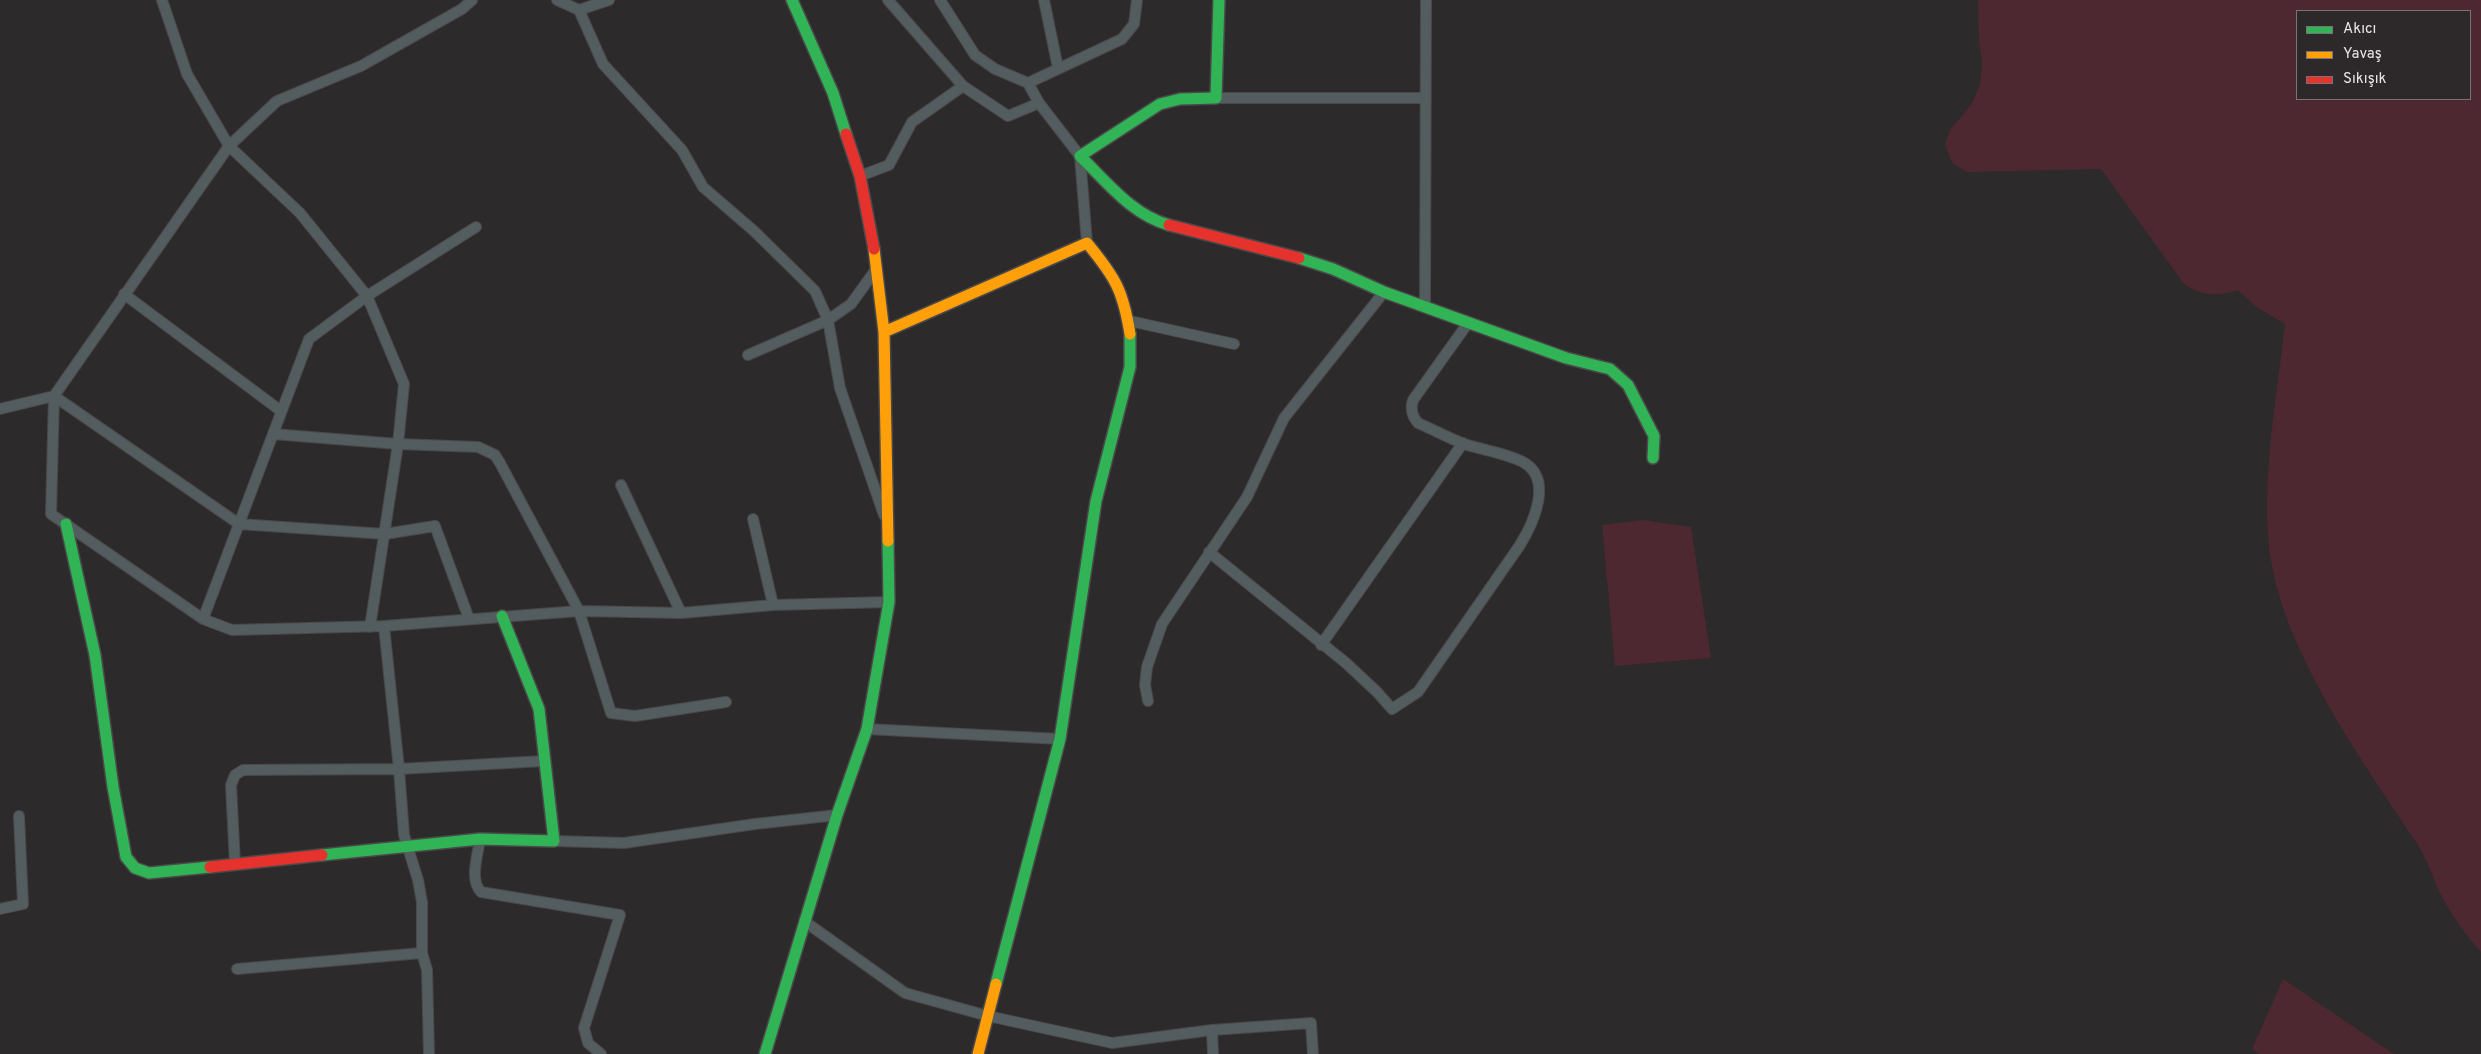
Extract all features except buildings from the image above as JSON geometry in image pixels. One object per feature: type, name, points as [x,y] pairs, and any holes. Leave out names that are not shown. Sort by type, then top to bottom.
[{"type":"street","points":[[162,0],[188,74],[229,146],[300,213],[367,296],[404,384],[398,444],[370,627]]},
{"type":"street","points":[[472,0],[462,9],[361,66],[277,101],[229,146],[54,396],[51,514],[203,619],[232,630],[370,627],[579,611],[681,613],[773,605],[889,602]]},
{"type":"street","points":[[557,0],[579,10],[604,64],[682,150],[703,186],[815,291],[828,320],[840,388],[888,525]]},
{"type":"street","points":[[579,10],[609,0]]},
{"type":"street","points":[[765,1054],[837,815],[867,729],[889,602],[884,332],[877,268],[860,176],[833,93],[792,0]]},
{"type":"street","points":[[888,0],[963,86],[1008,116],[1039,102]]},
{"type":"street","points":[[940,0],[975,56],[995,69],[1028,83],[1039,102],[1080,156],[1133,208],[1143,215],[1158,222],[1333,269],[1384,292],[1425,305],[1468,323],[1566,358],[1610,369],[1616,373],[1633,393],[1654,436],[1653,458]]},
{"type":"street","points":[[1044,0],[1058,68]]},
{"type":"street","points":[[1028,83],[1122,39],[1134,24],[1137,0]]},
{"type":"street","points":[[1216,98],[1219,0]]},
{"type":"street","points":[[1425,305],[1426,0]]},
{"type":"street","points":[[860,176],[889,165],[912,122],[963,86]]},
{"type":"street","points":[[1080,156],[1160,104],[1180,99],[1425,98]]},
{"type":"street","points":[[978,1054],[1060,739],[1096,501],[1130,367],[1132,343],[1130,321],[1125,302],[1115,279],[1087,243],[1080,156]]},
{"type":"street","points":[[203,619],[309,339],[367,296],[476,227]]},
{"type":"street","points":[[884,332],[1087,243]]},
{"type":"street","points":[[748,356],[828,320],[851,304],[877,268]]},
{"type":"street","points":[[1148,701],[1145,685],[1148,667],[1162,624],[1247,497],[1276,432],[1294,403],[1384,292]]},
{"type":"street","points":[[124,294],[281,411]]},
{"type":"street","points":[[1130,321],[1234,344]]},
{"type":"street","points":[[1209,552],[1360,675],[1392,709],[1418,692],[1520,545],[1532,524],[1538,502],[1537,480],[1527,465],[1463,443],[1418,423],[1413,417],[1411,409],[1413,400],[1468,323]]},
{"type":"street","points":[[0,409],[54,396],[239,524],[385,534],[435,526],[469,619]]},
{"type":"street","points":[[273,434],[398,444],[478,447],[495,455],[579,611],[611,713],[634,716],[726,702]]},
{"type":"street","points":[[1321,645],[1463,443]]},
{"type":"street","points":[[621,485],[681,613]]},
{"type":"street","points":[[753,519],[773,605]]},
{"type":"street","points":[[66,524],[94,655],[113,787],[126,857],[135,868],[149,873],[480,840],[624,843],[755,824],[837,815]]},
{"type":"street","points":[[502,616],[539,709],[554,841]]},
{"type":"street","points":[[384,626],[404,835],[418,880],[422,902],[422,954],[427,970],[429,1054]]},
{"type":"street","points":[[867,729],[1060,739]]},
{"type":"street","points":[[235,864],[231,785],[238,772],[243,770],[399,769],[544,761]]},
{"type":"street","points":[[0,909],[23,904],[19,816]]},
{"type":"street","points":[[480,840],[474,877],[477,888],[481,892],[620,915],[584,1028],[588,1043],[600,1054]]},
{"type":"street","points":[[804,921],[905,993],[988,1016],[1112,1043],[1212,1030],[1311,1022],[1313,1054]]},
{"type":"street","points":[[237,969],[422,954]]},
{"type":"street","points":[[1212,1030],[1213,1054]]},
{"type":"street","points":[[1112,1043],[1112,1054]]},
{"type":"shaded area","points":[[1978,0],[2481,0],[2481,952],[2449,909],[2418,845],[2325,699],[2305,661],[2289,623],[2276,584],[2269,546],[2267,490],[2271,435],[2285,324],[2255,306],[2238,290],[2224,294],[2210,294],[2197,291],[2184,284],[2101,169],[1967,172],[1952,163],[1945,145],[1950,130],[1971,105],[1980,85],[1982,63],[1979,41]]},
{"type":"shaded area","points":[[1642,520],[1691,527],[1711,658],[1615,666],[1602,525]]},
{"type":"shaded area","points":[[2283,979],[2394,1054],[2259,1054],[2252,1049]]},
{"type":"traffic: fast","points":[[792,0],[833,93],[846,134]]},
{"type":"traffic: fast","points":[[1169,225],[1143,214],[1132,206],[1110,187],[1080,156],[1160,104],[1180,99],[1216,98],[1219,0]]},
{"type":"traffic: fast","points":[[1299,258],[1333,269],[1384,292],[1566,358],[1610,369],[1628,385],[1654,436],[1653,458]]},
{"type":"traffic: fast","points":[[996,984],[1060,739],[1096,501],[1130,367],[1130,334]]},
{"type":"traffic: fast","points":[[66,524],[95,655],[113,787],[126,857],[135,868],[149,873],[210,867]]},
{"type":"traffic: fast","points":[[765,1054],[837,815],[867,729],[889,602],[888,541]]},
{"type":"traffic: fast","points":[[322,855],[480,839],[554,841],[539,709],[502,616]]},
{"type":"traffic: slow","points":[[884,332],[1087,243],[1105,265],[1121,295],[1130,334]]},
{"type":"traffic: slow","points":[[874,249],[884,332],[888,541]]},
{"type":"traffic: slow","points":[[978,1054],[996,984]]},
{"type":"traffic: jam","points":[[846,134],[860,176],[874,249]]},
{"type":"traffic: jam","points":[[1169,225],[1299,258]]},
{"type":"traffic: jam","points":[[210,867],[322,855]]}]
